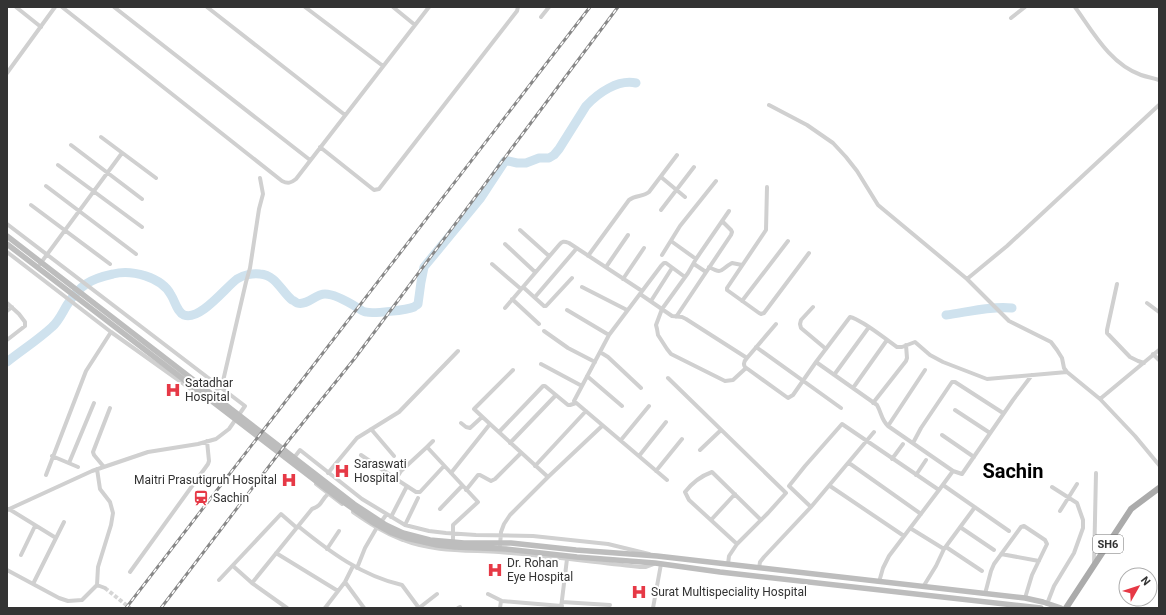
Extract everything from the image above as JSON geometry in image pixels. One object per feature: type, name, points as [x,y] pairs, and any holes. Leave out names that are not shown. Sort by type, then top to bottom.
[{"type":"main road","points":[[7,236],[354,504],[386,525],[402,533],[444,542],[511,543],[576,550],[659,556],[1026,598],[1061,608]]},
{"type":"main road","points":[[7,244],[342,502],[372,522],[392,533],[406,538],[437,545],[455,547],[506,549],[658,564],[1041,608]]},
{"type":"main road","name":"SH6","points":[[1066,608],[1131,509],[1159,488]]},
{"type":"main road","points":[[626,561],[627,554]]},
{"type":"main road","points":[[658,564],[659,556]]},
{"type":"main road","points":[[747,575],[748,567]]},
{"type":"main road","points":[[824,584],[825,576]]},
{"type":"main road","points":[[876,590],[878,582]]},
{"type":"street","points":[[16,7],[41,27]]},
{"type":"street","points":[[7,73],[55,7]]},
{"type":"street","points":[[62,7],[287,184],[293,181],[310,160],[429,7]]},
{"type":"street","points":[[114,7],[310,160]]},
{"type":"street","points":[[207,7],[346,115]]},
{"type":"street","points":[[305,7],[383,66]]},
{"type":"street","points":[[393,7],[415,25]]},
{"type":"street","points":[[320,147],[374,190],[379,189],[517,11],[518,7]]},
{"type":"street","points":[[541,17],[549,7]]},
{"type":"street","points":[[1011,18],[1025,7]]},
{"type":"street","points":[[1075,7],[1113,57],[1120,63],[1141,75],[1159,80]]},
{"type":"street","points":[[769,105],[807,125],[833,143],[857,171],[878,205],[967,279],[1009,321],[1051,342],[1062,358],[1064,368],[1067,372],[1100,399],[1135,436],[1159,465]]},
{"type":"street","points":[[967,279],[998,254],[1159,105]]},
{"type":"street","points":[[101,137],[156,178]]},
{"type":"street","points":[[71,145],[142,198]]},
{"type":"street","points":[[34,272],[122,153]]},
{"type":"street","points":[[588,256],[629,200],[633,197],[643,196],[649,192],[677,155]]},
{"type":"street","points":[[58,165],[142,227]]},
{"type":"street","points":[[661,210],[694,167]]},
{"type":"street","points":[[661,177],[685,197]]},
{"type":"street","points":[[208,401],[223,381],[250,268],[259,209],[263,194],[260,178]]},
{"type":"street","points":[[662,255],[680,226],[716,182]]},
{"type":"street","points":[[46,186],[136,254]]},
{"type":"street","points":[[767,187],[766,230],[727,288],[729,292],[762,314],[809,253]]},
{"type":"street","points":[[31,205],[110,264]]},
{"type":"street","points":[[730,210],[694,264],[662,308],[656,325],[658,335],[671,354],[725,380],[733,380],[746,368]]},
{"type":"street","points":[[676,317],[731,235],[731,230],[722,221]]},
{"type":"street","points":[[7,224],[245,406],[229,429],[216,439],[198,444],[148,452],[97,469],[8,510]]},
{"type":"street","points":[[520,230],[549,256]]},
{"type":"street","points":[[606,268],[628,235]]},
{"type":"street","points":[[505,308],[549,256],[562,242],[565,241],[623,279],[641,292],[650,301],[672,316],[686,319],[747,358]]},
{"type":"street","points":[[671,241],[696,259]]},
{"type":"street","points":[[742,301],[788,241]]},
{"type":"street","points":[[504,244],[535,272]]},
{"type":"street","points":[[535,297],[577,248]]},
{"type":"street","points":[[623,279],[644,248]]},
{"type":"street","points":[[7,252],[111,332],[234,421]]},
{"type":"street","points":[[667,480],[574,401],[608,335],[662,264],[666,263],[685,276]]},
{"type":"street","points":[[709,268],[719,272],[732,263],[742,265]]},
{"type":"street","points":[[492,264],[535,297],[544,306],[546,306],[572,278]]},
{"type":"street","points":[[694,264],[706,272]]},
{"type":"street","points":[[650,301],[672,268]]},
{"type":"street","points":[[1117,284],[1107,334],[1130,357],[1138,362],[1144,363]]},
{"type":"street","points":[[582,287],[627,310]]},
{"type":"street","points":[[512,299],[539,324]]},
{"type":"street","points":[[7,303],[25,322],[25,326],[7,340]]},
{"type":"street","points":[[1147,303],[1159,312]]},
{"type":"street","points":[[7,311],[12,307]]},
{"type":"street","points":[[813,307],[801,320],[801,328],[826,349]]},
{"type":"street","points":[[567,310],[608,335]]},
{"type":"street","points":[[776,324],[747,358],[744,365],[746,368],[788,398],[793,395],[850,317],[869,327],[897,347],[915,342],[930,355],[943,362],[987,379],[1067,372]]},
{"type":"street","points":[[834,375],[869,327]]},
{"type":"street","points":[[544,331],[568,348],[595,362]]},
{"type":"street","points":[[46,475],[52,456],[86,371],[111,332]]},
{"type":"street","points":[[854,388],[887,340]]},
{"type":"street","points":[[873,402],[906,361],[906,345]]},
{"type":"street","points":[[756,347],[842,408]]},
{"type":"street","points":[[1100,399],[1159,350]]},
{"type":"street","points":[[328,473],[354,441],[399,412],[458,351]]},
{"type":"street","points":[[600,352],[608,357],[641,388]]},
{"type":"street","points":[[1153,354],[1159,360]]},
{"type":"street","points":[[816,362],[873,402],[881,413],[883,422],[888,426],[953,471],[962,474],[1032,375]]},
{"type":"street","points":[[541,364],[582,386]]},
{"type":"street","points":[[513,370],[474,409],[548,477]]},
{"type":"street","points":[[888,426],[925,370]]},
{"type":"street","points":[[587,376],[622,406]]},
{"type":"street","points":[[668,378],[786,493]]},
{"type":"street","points":[[913,443],[921,428],[952,382],[955,382],[1004,413]]},
{"type":"street","points":[[499,432],[543,386],[545,386],[568,405],[576,403]]},
{"type":"street","points":[[510,443],[556,395]]},
{"type":"street","points":[[69,463],[94,403]]},
{"type":"street","points":[[621,440],[649,406]]},
{"type":"street","points":[[104,467],[93,452],[110,408]]},
{"type":"street","points":[[955,410],[990,433]]},
{"type":"street","points":[[535,466],[586,411]]},
{"type":"street","points":[[461,423],[470,428],[482,417]]},
{"type":"street","points":[[639,456],[666,422]]},
{"type":"street","points":[[451,473],[490,424]]},
{"type":"street","points":[[728,564],[729,556],[737,544],[786,493],[790,488],[789,486],[805,466],[842,424],[939,490]]},
{"type":"street","points":[[500,553],[500,535],[504,524],[510,515],[602,426]]},
{"type":"street","points":[[372,429],[394,456]]},
{"type":"street","points":[[700,450],[720,430]]},
{"type":"street","points":[[759,568],[760,562],[764,557],[830,486],[874,432]]},
{"type":"street","points":[[942,435],[974,457]]},
{"type":"street","points":[[656,470],[682,439]]},
{"type":"street","points":[[396,479],[401,471],[433,441]]},
{"type":"street","points":[[130,572],[208,464],[207,442]]},
{"type":"street","points":[[892,459],[903,444]]},
{"type":"street","points":[[427,447],[478,502],[454,525],[452,550]]},
{"type":"street","points":[[654,608],[658,564],[640,568],[567,559],[452,550],[403,541],[376,528],[328,494],[290,463],[300,450],[362,499],[405,526],[454,534],[533,536],[608,544],[659,556]]},
{"type":"street","points":[[466,490],[480,474],[491,481],[496,479],[521,453]]},
{"type":"street","points":[[360,455],[416,492],[420,492],[444,466]]},
{"type":"street","points":[[52,456],[78,467]]},
{"type":"street","points":[[916,475],[926,460]]},
{"type":"street","points":[[849,463],[921,514]]},
{"type":"street","points":[[7,570],[59,598],[68,601],[82,600],[97,584],[98,567],[112,525],[113,513],[110,502],[100,489],[97,469]]},
{"type":"street","points":[[878,582],[889,556],[953,471]]},
{"type":"street","points":[[737,544],[689,500],[686,492],[691,485],[705,474],[712,472],[761,520]]},
{"type":"street","points":[[1094,565],[1096,473]]},
{"type":"street","points":[[1060,511],[1077,484]]},
{"type":"street","points":[[942,485],[1009,531]]},
{"type":"street","points":[[391,517],[407,486]]},
{"type":"street","points":[[440,509],[462,486]]},
{"type":"street","points":[[830,486],[904,536]]},
{"type":"street","points":[[1047,604],[1054,586],[1074,553],[1083,528],[1083,520],[1077,503],[1052,487]]},
{"type":"street","points":[[790,488],[811,507]]},
{"type":"street","points":[[252,583],[312,509],[320,506],[328,494]]},
{"type":"street","points":[[711,520],[734,494]]},
{"type":"street","points":[[405,526],[418,498]]},
{"type":"street","points":[[923,587],[945,548],[975,507]]},
{"type":"street","points":[[8,510],[56,538]]},
{"type":"street","points":[[220,580],[281,514],[327,549],[353,566],[392,583],[402,585],[419,608],[437,594]]},
{"type":"street","points":[[357,568],[365,548],[376,528],[386,515]]},
{"type":"street","points":[[33,584],[64,522]]},
{"type":"street","points":[[21,555],[35,526]]},
{"type":"street","points":[[985,594],[994,564],[1021,527],[1024,526],[1045,540],[1047,544],[1032,575],[1026,598]]},
{"type":"street","points":[[960,527],[994,550]]},
{"type":"street","points":[[910,528],[982,571]]},
{"type":"street","points":[[327,549],[339,531]]},
{"type":"street","points":[[276,554],[338,591]]},
{"type":"street","points":[[1001,554],[1039,561]]},
{"type":"street","points":[[562,605],[567,559]]},
{"type":"street","points":[[233,566],[252,583],[287,608]]},
{"type":"street","points":[[326,608],[345,582],[353,566]]},
{"type":"street","points":[[345,582],[364,608]]},
{"type":"street","points":[[97,584],[105,588]]},
{"type":"street","points":[[488,594],[501,601],[521,603],[610,606]]},
{"type":"street","points":[[500,608],[501,601]]},
{"type":"street","points":[[520,608],[521,603]]},
{"type":"waterway","points":[[7,362],[54,325],[59,320],[76,292],[86,284],[98,278],[120,273],[137,274],[161,283],[167,289],[182,314],[190,316],[205,309],[237,279],[245,275],[254,274],[266,275],[270,277],[292,300],[297,303],[305,303],[318,296],[329,294],[342,299],[365,312],[390,311],[414,307],[418,304],[424,267],[480,199],[505,161],[526,163],[539,158],[549,158],[559,149],[586,106],[596,96],[615,85],[629,82],[636,83]]},
{"type":"waterway","points":[[946,315],[987,309],[1012,308]]},
{"type":"tunnel","points":[[105,588],[130,608]]},
{"type":"railway","points":[[126,608],[590,7]]},
{"type":"railway","points":[[161,608],[289,440],[355,358],[618,7]]},
{"type":"place","name":"Satadhar Hospital","points":[[173,390]]},
{"type":"place","name":"Saraswati Hospital","points":[[342,471]]},
{"type":"place","name":"Maitri Prasutigruh Hospital","points":[[289,480]]},
{"type":"place","name":"Sachin","points":[[201,498]]},
{"type":"place","name":"Dr. Rohan Eye Hospital","points":[[495,570]]},
{"type":"place","name":"Surat Multispeciality Hospital","points":[[639,592]]},
{"type":"district","name":"Sachin","points":[[1013,471]]}]
